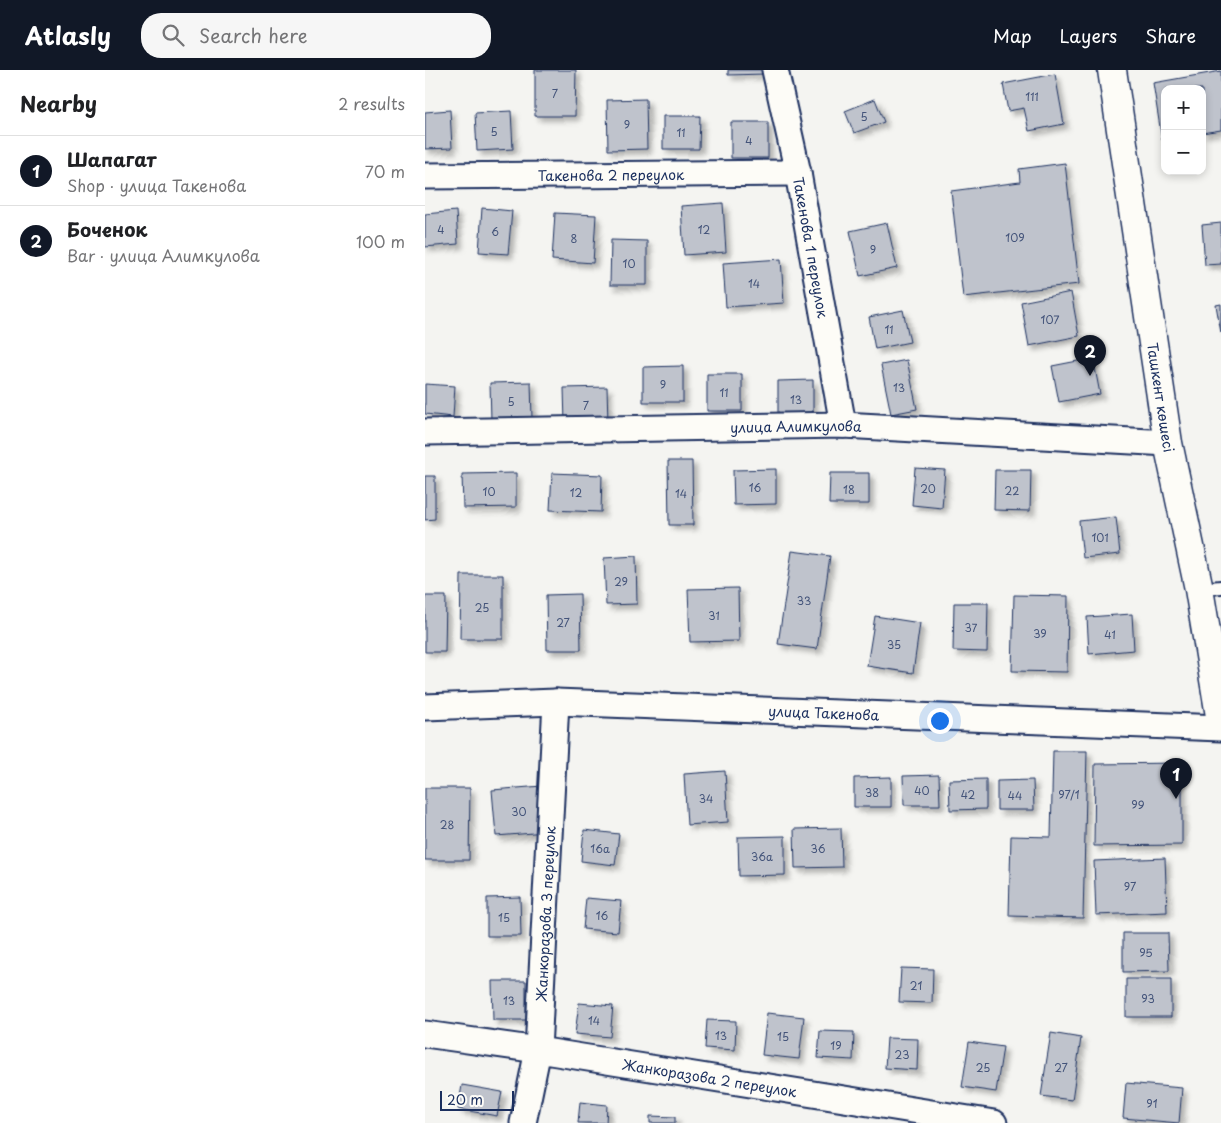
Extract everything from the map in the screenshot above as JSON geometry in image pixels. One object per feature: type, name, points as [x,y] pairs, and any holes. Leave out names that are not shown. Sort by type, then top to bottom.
[{"type":"main road","name":"Ташкент көшесі","points":[[1112,70],[1168,443],[1210,588],[1221,722]]},
{"type":"street","name":"Такенова 1 переулок","points":[[775,70],[797,173],[843,425]]},
{"type":"street","name":"Такенова 2 переулок","points":[[425,176],[797,173]]},
{"type":"street","name":"улица Алимкулова","points":[[425,432],[843,425],[1168,443]]},
{"type":"street","name":"улица Такенова","points":[[425,707],[556,702],[1221,728]]},
{"type":"street","name":"Жанкоразова 3 переулок","points":[[523,1123],[538,1050],[556,702]]},
{"type":"street","name":"Жанкоразова 2 переулок","points":[[425,1034],[538,1050],[994,1123]]},
{"type":"building","points":[[535,70],[576,70],[575,116],[535,116]]},
{"type":"building","points":[[728,70],[766,70],[766,74],[728,75]]},
{"type":"building","points":[[1221,71],[1221,130],[1206,132],[1206,85],[1161,85],[1161,134],[1153,83]]},
{"type":"building","points":[[1055,74],[1064,124],[1029,131],[1024,108],[1008,111],[1003,84]]},
{"type":"building","points":[[646,99],[647,149],[608,150],[607,100]]},
{"type":"building","points":[[875,99],[884,122],[854,133],[845,111]]},
{"type":"building","points":[[450,110],[452,148],[425,149],[425,112]]},
{"type":"building","points":[[511,111],[513,149],[477,151],[475,113]]},
{"type":"building","points":[[663,116],[700,116],[699,149],[663,149]]},
{"type":"building","points":[[731,122],[768,122],[768,158],[731,158]]},
{"type":"building","points":[[1065,163],[1079,284],[963,297],[951,191],[1020,182],[1019,169]]},
{"type":"building","points":[[723,203],[726,252],[684,255],[681,206]]},
{"type":"building","points":[[482,208],[512,211],[508,254],[479,252]]},
{"type":"building","points":[[456,211],[458,244],[425,247],[425,214]]},
{"type":"building","points":[[555,213],[596,215],[593,263],[552,260]]},
{"type":"building","points":[[887,223],[897,268],[860,276],[850,231]]},
{"type":"building","points":[[1221,223],[1221,264],[1205,265],[1202,225]]},
{"type":"building","points":[[611,240],[647,241],[647,285],[610,285]]},
{"type":"building","points":[[781,259],[784,303],[726,307],[723,263]]},
{"type":"building","points":[[1071,292],[1079,336],[1029,346],[1021,302]]},
{"type":"building","points":[[1221,304],[1221,333],[1216,305]]},
{"type":"building","points":[[903,310],[910,342],[875,349],[869,317]]},
{"type":"building","points":[[1093,358],[1100,394],[1059,402],[1052,366]]},
{"type":"building","points":[[907,360],[917,409],[891,414],[881,365]]},
{"type":"building","points":[[683,366],[683,402],[643,402],[643,367]]},
{"type":"building","points":[[707,374],[742,374],[742,411],[707,411]]},
{"type":"building","points":[[813,380],[813,417],[778,417],[778,381]]},
{"type":"building","points":[[531,382],[532,419],[491,420],[490,383]]},
{"type":"building","points":[[425,384],[455,386],[453,417],[425,414]]},
{"type":"building","points":[[607,387],[608,423],[565,424],[564,388]]},
{"type":"building","points":[[668,461],[692,461],[693,525],[669,525]]},
{"type":"building","points":[[915,468],[945,470],[942,508],[912,505]]},
{"type":"building","points":[[776,469],[776,504],[734,505],[733,470]]},
{"type":"building","points":[[995,470],[1031,470],[1030,511],[994,510]]},
{"type":"building","points":[[516,473],[516,507],[463,508],[462,474]]},
{"type":"building","points":[[552,473],[602,475],[601,512],[550,510]]},
{"type":"building","points":[[830,473],[869,473],[869,504],[829,504]]},
{"type":"building","points":[[425,476],[435,476],[435,519],[425,520]]},
{"type":"building","points":[[1116,517],[1120,554],[1083,558],[1079,521]]},
{"type":"building","points":[[792,551],[830,556],[817,649],[778,644]]},
{"type":"building","points":[[636,556],[637,604],[606,605],[604,558]]},
{"type":"building","points":[[461,575],[503,575],[503,639],[460,639]]},
{"type":"building","points":[[738,588],[739,641],[690,642],[688,589]]},
{"type":"building","points":[[580,594],[581,650],[547,650],[546,595]]},
{"type":"building","points":[[1014,595],[1068,596],[1067,672],[1012,671]]},
{"type":"building","points":[[425,596],[446,596],[445,652],[425,652]]},
{"type":"building","points":[[954,603],[988,603],[987,652],[953,651]]},
{"type":"building","points":[[1132,614],[1134,650],[1089,654],[1087,617]]},
{"type":"building","points":[[875,616],[920,623],[913,673],[867,666]]},
{"type":"building","points":[[1053,751],[1087,751],[1083,918],[1009,916],[1011,836],[1051,837]]},
{"type":"building","points":[[1182,763],[1182,845],[1094,846],[1095,764]]},
{"type":"building","points":[[725,771],[728,822],[687,825],[684,774]]},
{"type":"building","points":[[939,775],[940,805],[904,805],[903,776]]},
{"type":"building","points":[[891,777],[891,807],[854,807],[854,778]]},
{"type":"building","points":[[986,779],[986,809],[950,810],[949,780]]},
{"type":"building","points":[[1033,780],[1034,810],[997,810],[997,781]]},
{"type":"building","points":[[542,786],[546,832],[496,836],[492,790]]},
{"type":"building","points":[[425,788],[470,788],[469,860],[425,860]]},
{"type":"building","points":[[841,828],[842,867],[795,868],[794,829]]},
{"type":"building","points":[[584,830],[619,834],[615,865],[581,861]]},
{"type":"building","points":[[785,836],[785,875],[739,876],[738,837]]},
{"type":"building","points":[[1165,858],[1167,912],[1096,915],[1094,861]]},
{"type":"building","points":[[520,897],[521,936],[487,936],[487,898]]},
{"type":"building","points":[[586,898],[621,901],[618,932],[583,929]]},
{"type":"building","points":[[1123,933],[1168,933],[1169,971],[1123,972]]},
{"type":"building","points":[[901,968],[933,969],[932,1003],[899,1002]]},
{"type":"building","points":[[1126,979],[1171,979],[1171,1017],[1126,1017]]},
{"type":"building","points":[[492,981],[526,981],[526,1020],[493,1020]]},
{"type":"building","points":[[579,1003],[613,1006],[610,1037],[575,1034]]},
{"type":"building","points":[[767,1013],[804,1017],[799,1059],[762,1055]]},
{"type":"building","points":[[707,1020],[736,1021],[735,1050],[705,1048]]},
{"type":"building","points":[[820,1031],[854,1032],[853,1060],[818,1058]]},
{"type":"building","points":[[1051,1033],[1081,1038],[1072,1100],[1041,1096]]},
{"type":"building","points":[[887,1038],[918,1039],[917,1070],[885,1068]]},
{"type":"building","points":[[969,1042],[1003,1047],[996,1092],[962,1087]]},
{"type":"building","points":[[1126,1083],[1182,1088],[1179,1123],[1123,1118]]},
{"type":"building","points":[[462,1085],[502,1092],[497,1116],[458,1109]]},
{"type":"building","points":[[580,1102],[607,1105],[606,1123],[578,1123]]},
{"type":"building","points":[[650,1116],[675,1117],[675,1123],[650,1123]]},
{"type":"place","name":"Боченок","points":[[1090,376]]},
{"type":"place","name":"Шапагат","points":[[1176,799]]}]
